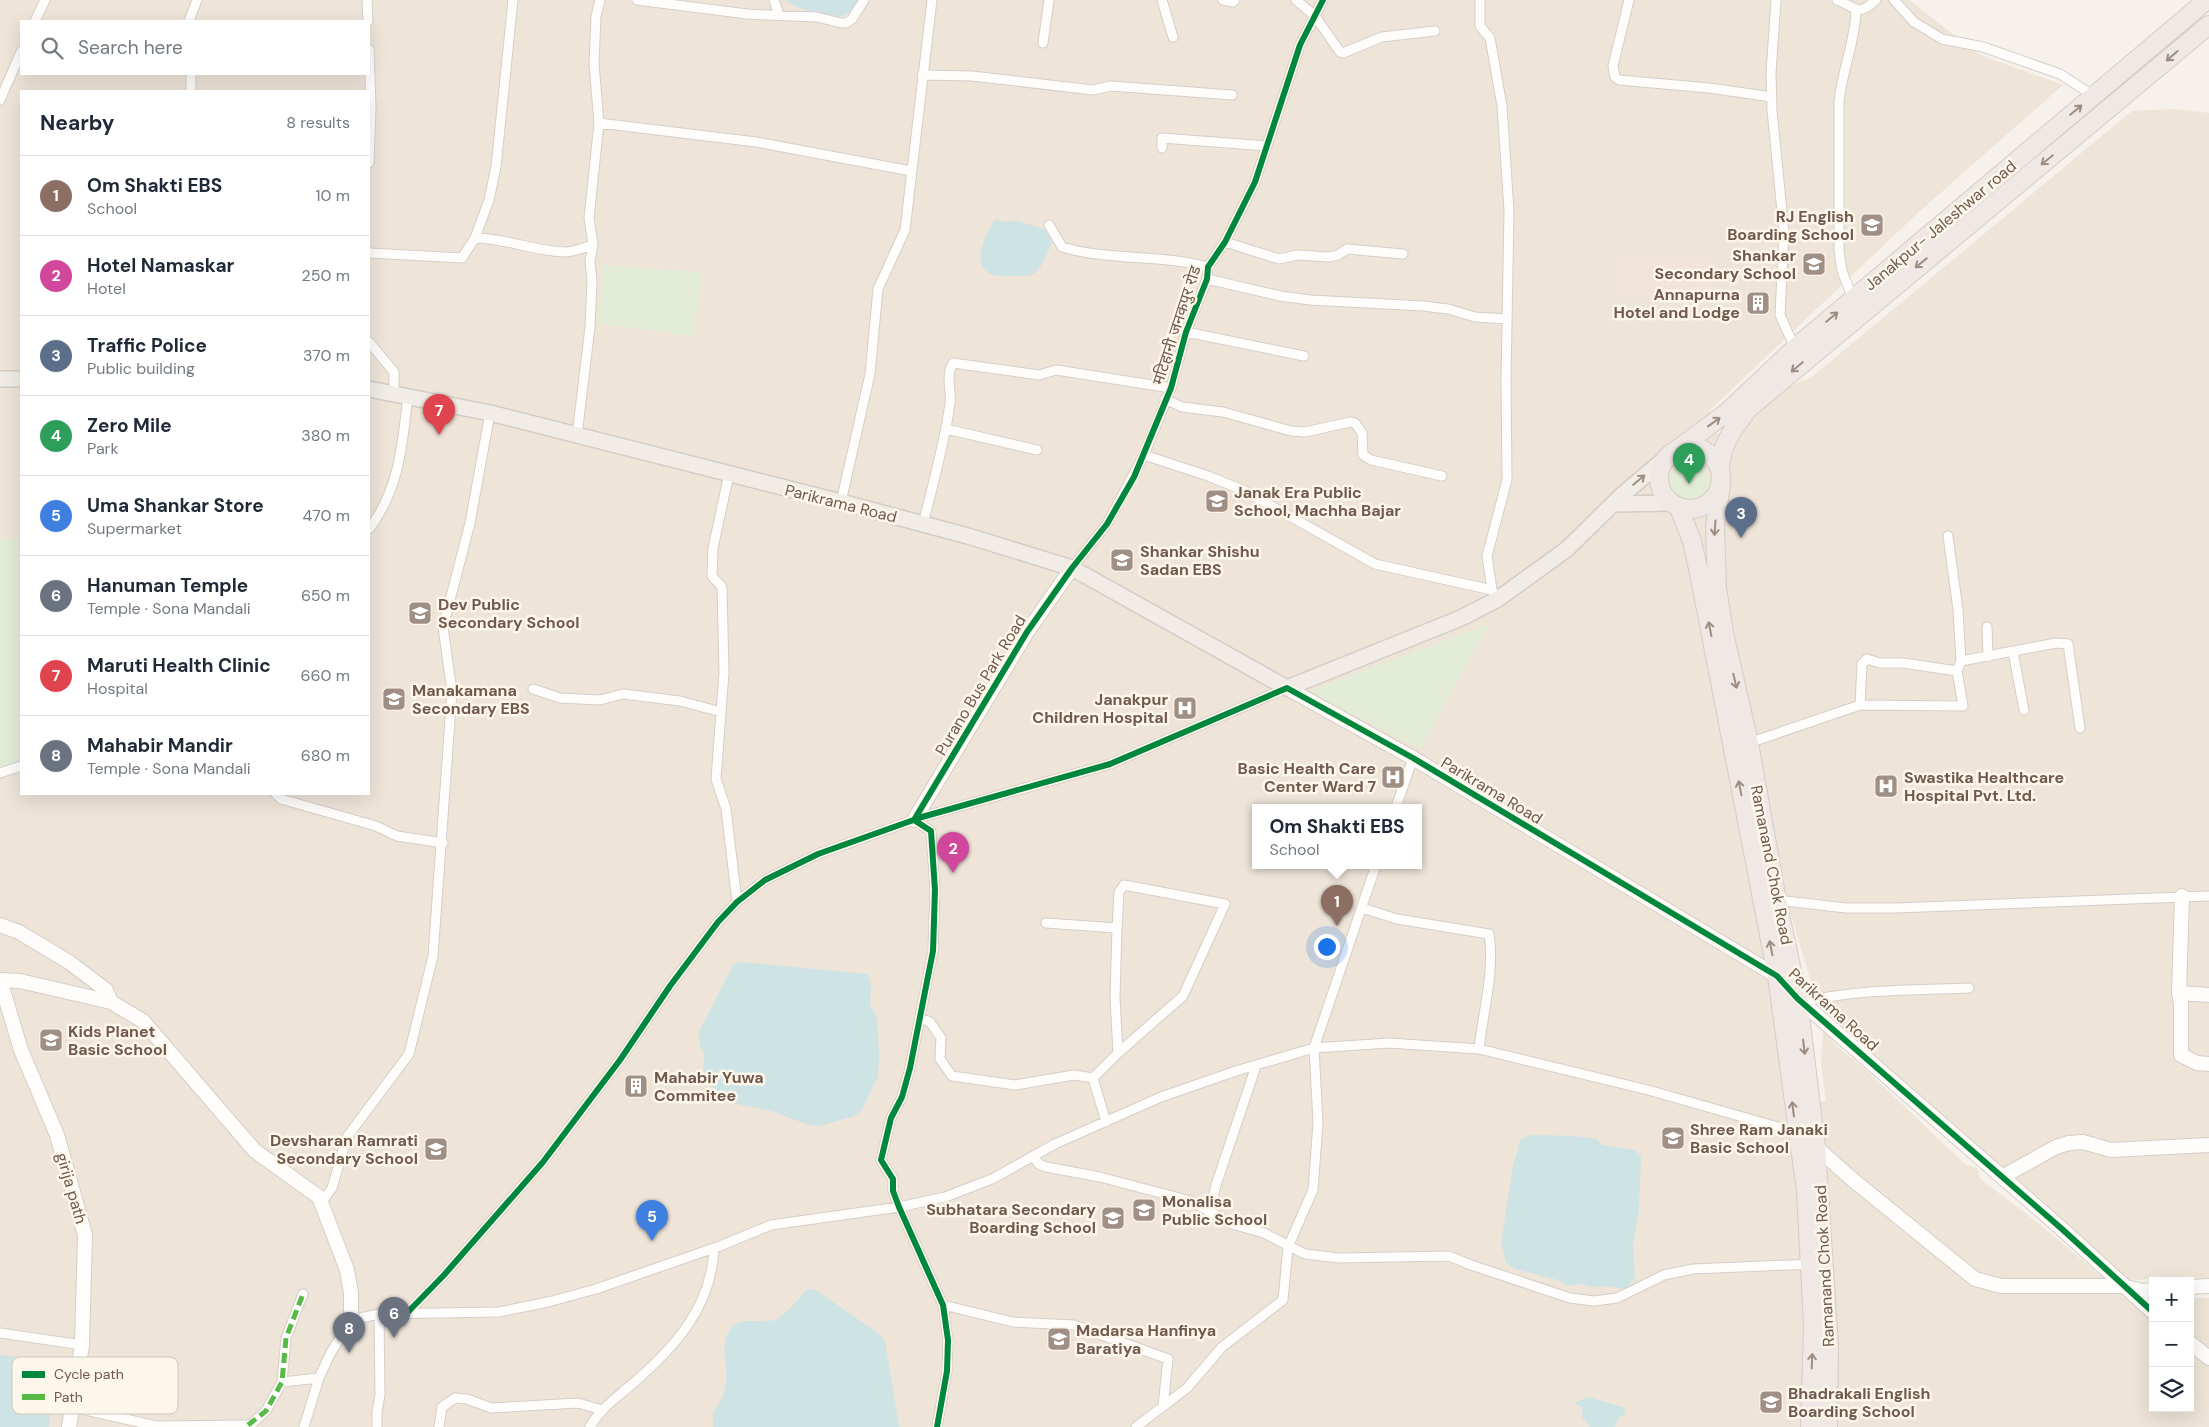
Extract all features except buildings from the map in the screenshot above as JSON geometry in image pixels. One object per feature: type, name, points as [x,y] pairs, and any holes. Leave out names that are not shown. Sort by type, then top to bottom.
[{"type":"highway","name":"Janakpur- Jaleshwar road","points":[[1671,454],[1726,413],[1795,348],[2207,0]]},
{"type":"highway","name":"Janakpur- Jaleshwar road","points":[[1720,478],[1723,446],[1729,434],[1748,409],[2209,25]]},
{"type":"highway","points":[[1688,447],[1702,449],[1714,458],[1720,478],[1715,497],[1706,505],[1694,510],[1675,506],[1663,495],[1658,478],[1660,467],[1671,454],[1688,447]]},
{"type":"highway","name":"Ramanand Chok Road","points":[[1720,478],[1715,534],[1717,588],[1724,633],[1749,743],[1777,900],[1801,1001],[1816,1147],[1818,1263],[1813,1326],[1810,1427]]},
{"type":"highway","name":"Ramanand Chok Road","points":[[1675,506],[1692,541],[1698,566],[1776,976],[1796,1131],[1830,1346],[1828,1427]]},
{"type":"main road","points":[[0,379],[20,379]]},
{"type":"main road","name":"Parikrama Road","points":[[370,389],[490,413],[841,502],[1072,568],[1287,688]]},
{"type":"main road","points":[[1287,688],[1461,618],[1495,594],[1567,549],[1613,504],[1671,454]]},
{"type":"main road","points":[[1613,504],[1675,506]]},
{"type":"street","points":[[35,20],[45,0]]},
{"type":"street","points":[[190,20],[197,0]]},
{"type":"street","points":[[367,0],[368,20]]},
{"type":"street","points":[[370,253],[462,258],[475,238],[490,200],[496,166],[513,0]]},
{"type":"street","points":[[577,435],[590,327],[592,281],[590,262],[593,245],[589,218],[599,123],[594,64],[596,16],[600,0]]},
{"type":"street","points":[[637,0],[746,14],[817,17],[846,23],[852,19],[864,0]]},
{"type":"street","points":[[774,0],[779,15]]},
{"type":"street","points":[[841,502],[870,374],[878,289],[905,230],[932,0]]},
{"type":"street","points":[[1043,43],[1049,0]]},
{"type":"street","points":[[1162,0],[1173,37]]},
{"type":"street","points":[[1224,0],[1233,2],[1235,0]]},
{"type":"street","points":[[1296,0],[1315,16],[1340,52],[1343,53],[1382,38],[1435,31]]},
{"type":"street","name":"मटिहानी जनकपुर रोड","points":[[1072,568],[1107,524],[1134,477],[1144,455],[1171,388],[1186,332],[1207,279],[1208,267],[1225,242],[1256,182],[1300,45],[1323,0]]},
{"type":"street","points":[[1144,455],[1208,476],[1245,491],[1375,564],[1495,594],[1487,556],[1507,480],[1509,211],[1505,143],[1490,38],[1480,26],[1480,0]]},
{"type":"street","points":[[1629,0],[1614,66],[1616,77],[1620,80],[1709,88],[1772,97]]},
{"type":"street","points":[[1776,0],[1771,73],[1784,232],[1780,314],[1795,348]]},
{"type":"street","points":[[1837,0],[1856,11],[1864,10],[1876,0]]},
{"type":"street","points":[[1894,0],[1914,22],[1942,39],[1982,47],[2060,74],[2094,96]]},
{"type":"street","points":[[1853,299],[1842,271],[1840,251],[1839,102],[1842,77],[1856,32],[1856,11]]},
{"type":"street","points":[[0,100],[20,54]]},
{"type":"street","points":[[191,75],[191,90]]},
{"type":"street","points":[[370,75],[370,135]]},
{"type":"street","points":[[922,76],[972,76],[1094,90],[1112,86],[1232,96]]},
{"type":"street","points":[[599,123],[756,142],[911,171]]},
{"type":"street","points":[[1162,148],[1162,138],[1267,146]]},
{"type":"street","points":[[1049,225],[1062,248],[1083,254],[1149,257],[1208,267]]},
{"type":"street","points":[[475,238],[490,238],[570,252],[593,245]]},
{"type":"street","points":[[1225,242],[1279,259],[1297,255],[1329,257],[1338,255],[1347,249],[1403,254]]},
{"type":"street","points":[[1207,279],[1280,296],[1310,300],[1423,306],[1448,309],[1475,317],[1507,319]]},
{"type":"street","points":[[1186,332],[1304,356]]},
{"type":"street","points":[[370,343],[394,372],[401,394],[400,462],[384,509],[370,528]]},
{"type":"street","points":[[923,524],[946,430],[952,396],[949,392],[951,366],[957,362],[1039,375],[1056,370],[1171,388]]},
{"type":"street","points":[[1165,399],[1182,407],[1223,412],[1291,431],[1305,432],[1350,422],[1355,423],[1362,433],[1362,455],[1371,460],[1442,476]]},
{"type":"street","points":[[322,1202],[332,1188],[347,1138],[409,1054],[434,956],[452,692],[443,627],[470,523],[490,413]]},
{"type":"street","points":[[946,430],[1037,450]]},
{"type":"street","points":[[729,474],[713,548],[712,576],[722,587],[724,673],[716,779],[726,809],[737,902]]},
{"type":"street","points":[[1749,743],[1860,705],[1963,706],[1957,671],[1961,661],[1958,610],[1948,536]]},
{"type":"street","name":"Purano Bus Park Road","points":[[914,820],[1027,632],[1072,568]]},
{"type":"street","points":[[1988,627],[1988,657]]},
{"type":"street","points":[[1961,661],[2056,643],[2068,644],[2080,728]]},
{"type":"street","points":[[2013,652],[2024,710]]},
{"type":"street","points":[[1860,705],[1862,664],[1867,658],[1880,663],[1903,663],[1957,671]]},
{"type":"street","points":[[406,1314],[444,1275],[543,1162],[620,1060],[704,940],[737,902],[765,880],[818,854],[914,820],[1110,764],[1287,688]]},
{"type":"street","name":"Parikrama Road","points":[[1287,688],[1413,758],[1776,976],[1801,1001],[2002,1176],[2149,1309]]},
{"type":"street","points":[[533,689],[560,698],[600,700],[623,694],[672,700],[721,712]]},
{"type":"street","points":[[1397,804],[1413,758]]},
{"type":"street","points":[[0,774],[20,766]]},
{"type":"street","points":[[277,795],[281,799],[376,826],[397,836],[443,842]]},
{"type":"street","points":[[914,820],[931,831],[935,890],[934,945],[902,1098],[891,1118],[881,1160],[893,1179],[893,1191],[899,1207],[943,1305],[948,1340],[947,1371],[937,1427]]},
{"type":"street","points":[[1136,1427],[1187,1388],[1222,1347],[1282,1300],[1288,1247],[1313,1190],[1318,1123],[1314,1048],[1375,869]]},
{"type":"street","points":[[1093,1078],[1182,996],[1225,904],[1124,885],[1119,892],[1117,928],[1115,998],[1118,1053]]},
{"type":"street","points":[[2182,896],[2179,993],[2181,1004],[2181,1055],[2197,1063],[2209,1064]]},
{"type":"street","points":[[1777,900],[1846,908],[1896,908],[2209,896]]},
{"type":"street","points":[[1362,908],[1397,919],[1489,934],[1487,992],[1479,1049]]},
{"type":"street","points":[[1046,923],[1117,928]]},
{"type":"street","points":[[0,925],[19,932],[69,962],[106,990],[111,1002]]},
{"type":"street","points":[[0,980],[20,980],[111,1002],[143,1021],[255,1151],[322,1202],[347,1270],[351,1293],[351,1320],[330,1354],[319,1378],[304,1427]]},
{"type":"street","name":"girija path","points":[[0,980],[21,1050],[57,1135],[85,1235],[80,1357]]},
{"type":"street","points":[[1801,1001],[1827,996],[1969,988]]},
{"type":"street","points":[[2179,993],[2209,995]]},
{"type":"street","points":[[920,1018],[930,1022],[941,1038],[940,1059],[952,1076],[1014,1085],[1074,1076],[1093,1078]]},
{"type":"street","points":[[351,1320],[379,1314],[499,1312],[548,1302],[596,1289],[714,1249],[772,1225],[899,1207],[945,1197],[984,1182],[1033,1156],[1161,1097],[1236,1071],[1314,1048],[1389,1043],[1479,1049],[1648,1090],[1796,1131],[1975,1279],[2001,1286],[2122,1286],[2142,1291],[2149,1290]]},
{"type":"street","points":[[1210,1210],[1216,1185],[1256,1066]]},
{"type":"street","points":[[1093,1078],[1106,1122]]},
{"type":"street","points":[[2002,1176],[2056,1146],[2069,1143],[2083,1142],[2110,1150],[2209,1145]]},
{"type":"street","points":[[1033,1156],[1039,1164],[1046,1167],[1152,1189],[1191,1201],[1232,1224],[1264,1233],[1288,1247],[1305,1254],[1338,1258],[1449,1256],[1540,1290],[1570,1298],[1594,1300],[1617,1298],[1664,1275],[1693,1269],[1818,1263]]},
{"type":"street","points":[[590,1427],[602,1410],[659,1361],[684,1331],[694,1316],[711,1278],[714,1249]]},
{"type":"street","points":[[2194,1287],[2209,1286]]},
{"type":"street","points":[[103,1414],[156,1426],[248,1426],[266,1411],[282,1382],[286,1338],[303,1294]]},
{"type":"street","points":[[943,1305],[1013,1322],[1074,1325],[1168,1359],[1163,1406]]},
{"type":"street","points":[[377,1427],[380,1395],[379,1314]]},
{"type":"street","points":[[0,1333],[82,1345]]},
{"type":"street","points":[[2194,1346],[2209,1358]]},
{"type":"street","points":[[282,1382],[319,1378]]},
{"type":"street","points":[[439,1427],[442,1407],[455,1398],[467,1399],[491,1408],[578,1403],[602,1410]]},
{"type":"street","name":"girija path","points":[[69,1427],[71,1414]]},
{"type":"shaded area","points":[[0,0],[1909,0],[1980,55],[2063,85],[1920,211],[1710,410],[1725,454],[1721,577],[1811,1103],[1826,1101],[1821,1065],[1823,1030],[1839,1048],[1867,1071],[1966,1165],[1977,1168],[1980,1179],[2028,1215],[2149,1316],[2149,1412],[2194,1412],[2194,1352],[2209,1364],[2209,1427],[0,1427]]},
{"type":"shaded area","points":[[786,0],[861,0],[845,15],[829,17],[792,5]]},
{"type":"shaded area","points":[[2174,109],[2209,113],[2209,1278],[2149,1277],[2149,1279],[2123,1280],[1820,1011],[1790,912],[1722,570],[1731,434],[1751,405],[1813,376],[2132,111]]},
{"type":"shaded area","points":[[995,220],[1008,222],[1013,220],[1048,230],[1053,241],[1044,261],[1036,272],[1026,276],[997,276],[985,270],[981,264],[982,248],[984,240]]},
{"type":"shaded area","points":[[1618,254],[1716,262],[1717,300],[1620,293]]},
{"type":"shaded area","points":[[740,962],[868,974],[871,985],[870,1004],[877,1019],[878,1076],[862,1110],[855,1116],[819,1126],[809,1125],[771,1111],[722,1101],[703,1074],[704,1054],[700,1046],[699,1032],[733,965]]},
{"type":"shaded area","points":[[1530,1135],[1573,1136],[1597,1139],[1602,1145],[1635,1150],[1641,1156],[1639,1209],[1633,1245],[1635,1277],[1626,1289],[1606,1286],[1592,1287],[1580,1284],[1567,1286],[1558,1280],[1515,1269],[1506,1263],[1501,1243],[1513,1166],[1520,1140]]},
{"type":"shaded area","points":[[814,1289],[878,1333],[885,1341],[899,1427],[713,1427],[713,1412],[721,1400],[725,1389],[724,1349],[729,1331],[739,1323],[746,1321],[767,1321],[779,1318],[806,1290]]},
{"type":"shaded area","points":[[2194,1298],[2209,1298],[2209,1350],[2194,1337]]},
{"type":"shaded area","points":[[0,1355],[18,1357],[12,1357],[12,1414],[50,1414],[49,1427],[0,1427]]},
{"type":"shaded area","points":[[1589,1397],[1625,1408],[1624,1416],[1620,1416],[1615,1427],[1590,1427],[1582,1417],[1582,1407],[1574,1403]]},
{"type":"green space","points":[[602,265],[702,272],[694,336],[599,324]]},
{"type":"green space","points":[[1689,463],[1704,469],[1710,484],[1704,499],[1689,505],[1674,499],[1668,484],[1674,469]]},
{"type":"green space","points":[[20,537],[20,763],[0,770],[0,540]]},
{"type":"green space","points":[[1489,624],[1420,749],[1308,691]]},
{"type":"marked path","points":[[248,1425],[266,1411],[282,1382],[286,1338],[303,1294]]},
{"type":"cycle path","points":[[937,1427],[947,1371],[948,1340],[943,1305],[899,1207],[893,1191],[893,1179],[881,1160],[891,1118],[902,1097],[910,1068],[933,951],[935,890],[931,831],[914,820],[1027,632],[1072,568],[1107,524],[1134,477],[1171,388],[1186,332],[1207,279],[1208,267],[1225,242],[1255,182],[1300,45],[1323,0]]},
{"type":"cycle path","points":[[406,1314],[444,1275],[543,1162],[620,1060],[670,986],[718,922],[737,902],[765,880],[818,854],[922,817],[1110,764],[1287,688],[1413,758],[1777,976],[1798,999],[2062,1229],[2149,1308]]},
{"type":"place","name":"RJ English Boarding School","points":[[1872,225]]},
{"type":"place","name":"Shankar Secondary School","points":[[1814,264]]},
{"type":"place","name":"Annapurna Hotel and Lodge","points":[[1758,303]]},
{"type":"place","name":"Maruti Health Clinic","points":[[439,435]]},
{"type":"place","name":"Zero Mile","points":[[1689,484]]},
{"type":"place","name":"Janak Era Public School, Machha Bajar","points":[[1217,501]]},
{"type":"place","name":"Traffic Police","points":[[1741,538]]},
{"type":"place","name":"Shankar Shishu Sadan EBS","points":[[1122,560]]},
{"type":"place","name":"Dev Public Secondary School","points":[[420,613]]},
{"type":"place","name":"Manakamana Secondary EBS","points":[[394,699]]},
{"type":"place","name":"Janakpur Children Hospital","points":[[1185,708]]},
{"type":"place","name":"Basic Health Care Center Ward 7","points":[[1393,777]]},
{"type":"place","name":"Swastika Healthcare Hospital Pvt. Ltd.","points":[[1886,786]]},
{"type":"place","name":"Hotel Namaskar","points":[[953,873]]},
{"type":"place","name":"Om Shakti EBS","points":[[1337,926]]},
{"type":"place","name":"Kids Planet Basic School","points":[[51,1040]]},
{"type":"place","name":"Mahabir Yuwa Commitee","points":[[636,1086]]},
{"type":"place","name":"Shree Ram Janaki Basic School","points":[[1673,1138]]},
{"type":"place","name":"Devsharan Ramrati Secondary School","points":[[436,1149]]},
{"type":"place","name":"Monalisa Public School","points":[[1144,1210]]},
{"type":"place","name":"Subhatara Secondary Boarding School","points":[[1113,1218]]},
{"type":"place","name":"Uma Shankar Store","points":[[652,1241]]},
{"type":"place","name":"Hanuman Temple","points":[[394,1338]]},
{"type":"place","name":"Madarsa Hanfinya Baratiya","points":[[1059,1339]]},
{"type":"place","name":"Mahabir Mandir","points":[[349,1353]]},
{"type":"place","name":"Bhadrakali English Boarding School","points":[[1771,1402]]}]
